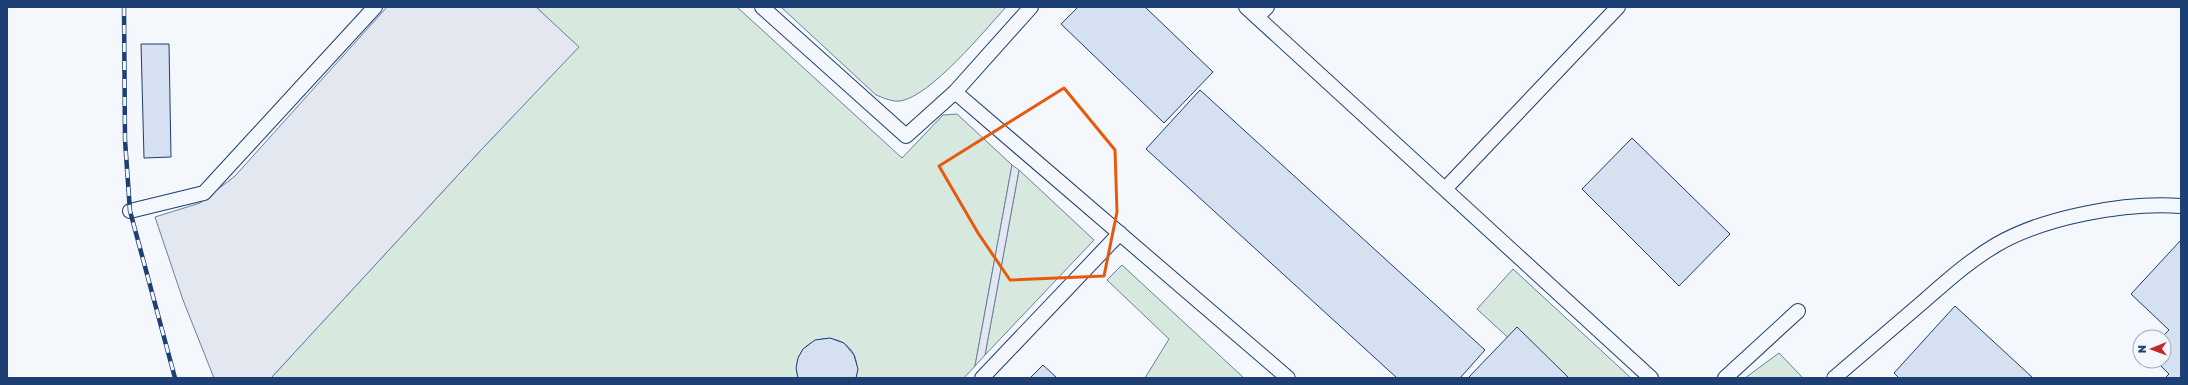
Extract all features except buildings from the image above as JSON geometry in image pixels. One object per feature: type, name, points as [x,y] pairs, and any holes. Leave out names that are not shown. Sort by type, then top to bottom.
[{"type":"lane","points":[[130,211],[204,193],[375,7]]},
{"type":"lane","points":[[762,7],[906,136],[955,92],[1032,7]]},
{"type":"lane","points":[[1246,7],[1262,12],[1445,189],[1651,378]]},
{"type":"lane","points":[[1445,189],[1618,7]]},
{"type":"lane","points":[[955,92],[1288,378]]},
{"type":"lane","points":[[1834,378],[1971,261],[1997,244],[2035,228],[2073,217],[2135,206],[2181,206]]},
{"type":"lane","points":[[982,378],[1120,234]]},
{"type":"lane","points":[[1725,378],[1798,311]]},
{"type":"highlighted area","points":[[1064,88],[1115,150],[1117,212],[1104,276],[1010,280],[978,233],[939,166]]},
{"type":"shaded area","points":[[387,7],[536,7],[579,47],[481,150],[271,378],[214,378],[183,300],[155,217],[200,203],[235,176]]},
{"type":"shaded area","points":[[536,7],[737,7],[902,158],[943,115],[957,114],[1012,165],[975,366],[964,378],[856,378],[856,360],[850,348],[839,341],[827,339],[814,341],[804,349],[798,361],[798,378],[271,378],[578,47]]},
{"type":"shaded area","points":[[781,7],[1006,7],[971,46],[941,76],[912,97],[897,101],[888,100],[876,95]]},
{"type":"shaded area","points":[[1012,165],[1019,170],[985,355],[975,366]]},
{"type":"shaded area","points":[[1019,170],[1094,240],[985,355]]},
{"type":"shaded area","points":[[1122,265],[1244,378],[1145,378],[1169,339],[1107,280]]},
{"type":"shaded area","points":[[1513,269],[1631,378],[1552,378],[1477,309]]},
{"type":"shaded area","points":[[1779,353],[1803,378],[1745,378]]},
{"type":"railway","points":[[124,7],[125,140],[130,211],[175,378]]}]
